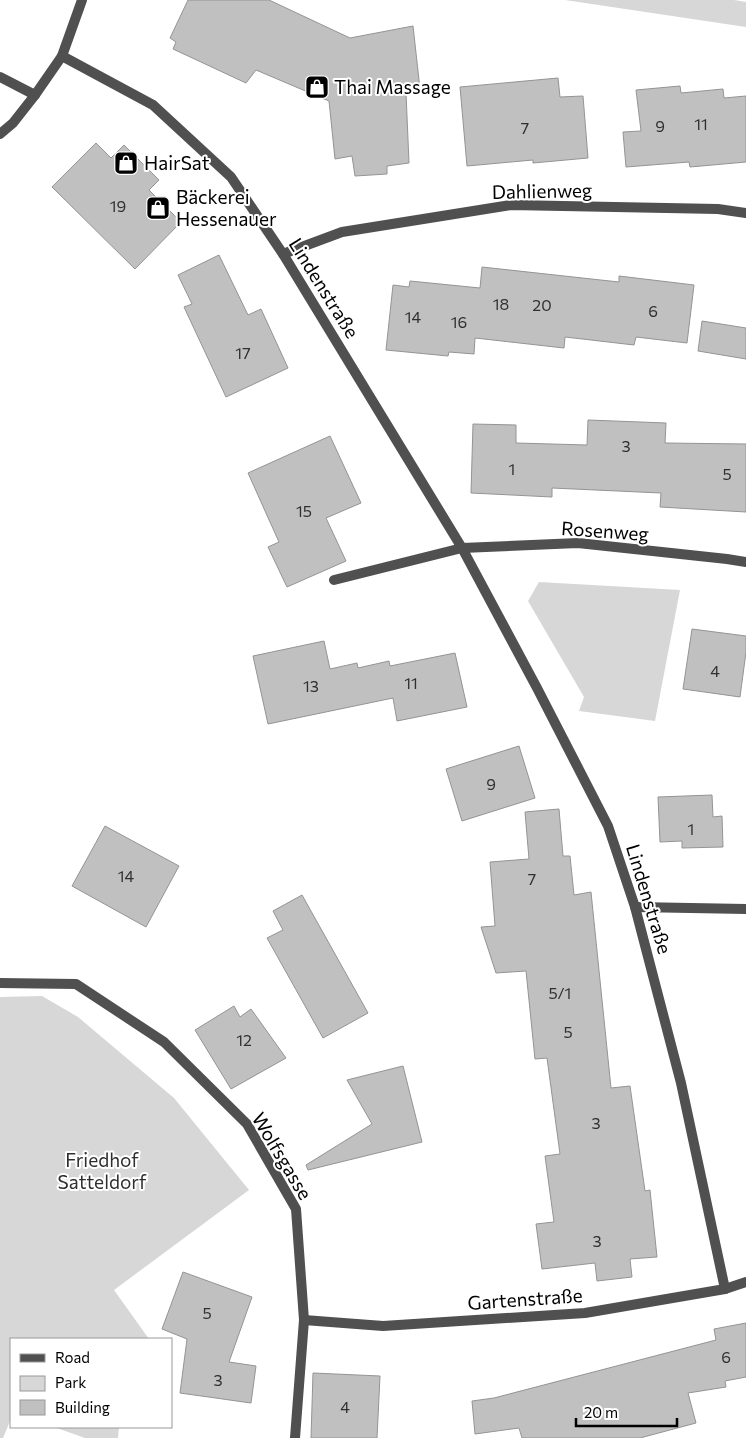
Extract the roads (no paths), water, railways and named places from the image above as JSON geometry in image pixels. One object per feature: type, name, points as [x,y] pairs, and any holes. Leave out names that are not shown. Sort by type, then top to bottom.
[{"type":"street","points":[[0,134],[13,123],[62,56],[82,0]]},
{"type":"street","name":"Lindenstraße","points":[[62,56],[153,104],[231,177],[283,254],[462,548],[608,826],[636,907],[681,1083],[725,1289]]},
{"type":"street","points":[[0,77],[35,95]]},
{"type":"street","name":"Dahlienweg","points":[[283,254],[342,232],[511,205],[718,209],[746,213]]},
{"type":"street","name":"Rosenweg","points":[[462,548],[578,543],[746,562]]},
{"type":"street","points":[[334,580],[462,548]]},
{"type":"street","points":[[636,907],[746,909]]},
{"type":"street","name":"Wolfsgasse","points":[[0,984],[76,984],[164,1042],[246,1124],[296,1209],[304,1320],[295,1438]]},
{"type":"street","name":"Gartenstraße","points":[[304,1320],[383,1326],[585,1313],[725,1289],[746,1282]]},
{"type":"place","name":"Thai Massage","points":[[317,87]]},
{"type":"place","name":"HairSat","points":[[126,163]]},
{"type":"place","name":"Bäckerei Hessenauer","points":[[158,208]]},
{"type":"park label","name":"Friedhof Satteldorf","points":[[102,1171]]}]
